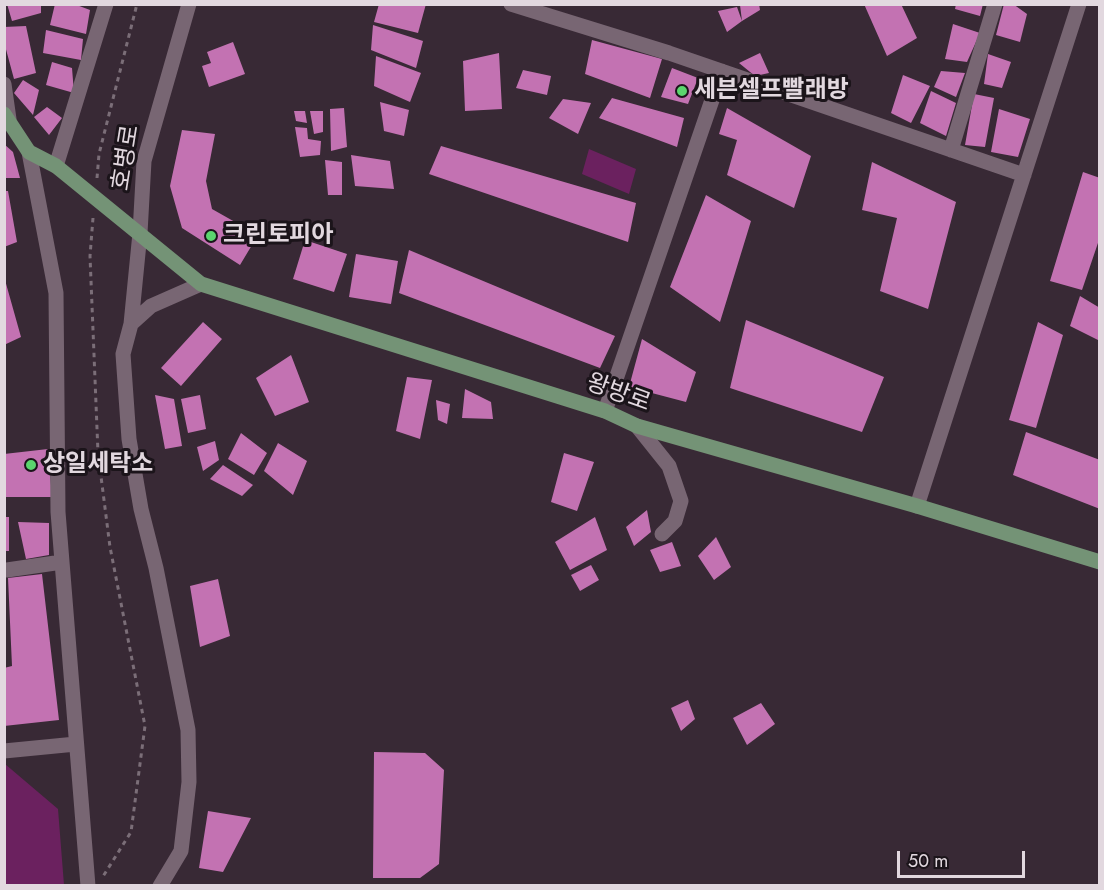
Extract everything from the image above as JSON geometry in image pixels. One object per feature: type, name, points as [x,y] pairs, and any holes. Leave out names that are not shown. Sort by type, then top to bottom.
[{"type":"main road","points":[[7,116],[29,152],[56,166]]},
{"type":"main road","name":"왕방로","points":[[56,166],[201,284],[605,411],[637,426],[917,506],[1100,562]]},
{"type":"street","points":[[56,166],[106,4]]},
{"type":"street","name":"호병로","points":[[160,885],[181,851],[189,782],[188,730],[156,568],[141,509],[129,439],[123,354],[131,324],[144,161],[189,4]]},
{"type":"street","points":[[511,4],[722,71],[1024,175]]},
{"type":"street","points":[[951,150],[994,4]]},
{"type":"street","points":[[917,506],[1077,5]]},
{"type":"street","points":[[605,411],[722,71]]},
{"type":"street","points":[[4,84],[7,116]]},
{"type":"street","points":[[29,152],[56,293],[58,512],[76,744],[94,883]]},
{"type":"street","points":[[131,324],[152,306],[201,284]]},
{"type":"street","points":[[637,426],[669,466],[681,501],[675,521],[662,534]]},
{"type":"street","points":[[8,570],[62,562]]},
{"type":"street","points":[[4,751],[76,744]]},
{"type":"path","points":[[96,188],[99,153],[137,4]]},
{"type":"path","points":[[94,211],[90,256],[98,453],[110,547],[145,726],[131,832],[119,848],[107,874],[94,883]]},
{"type":"shaded area","points":[[589,149],[636,169],[629,194],[582,174]]},
{"type":"shaded area","points":[[5,764],[58,809],[64,885],[5,885]]},
{"type":"building","points":[[7,4],[41,4],[41,13],[12,21]]},
{"type":"building","points":[[55,4],[74,4],[90,10],[86,34],[50,25]]},
{"type":"building","points":[[379,4],[426,4],[418,33],[374,22]]},
{"type":"building","points":[[759,4],[760,10],[742,21],[740,5]]},
{"type":"building","points":[[864,4],[901,4],[917,38],[887,56]]},
{"type":"building","points":[[956,4],[983,4],[980,16],[955,9]]},
{"type":"building","points":[[1004,4],[1013,4],[1027,14],[1020,42],[996,35]]},
{"type":"building","points":[[737,7],[742,21],[727,32],[718,11]]},
{"type":"building","points":[[953,24],[980,33],[967,62],[945,59]]},
{"type":"building","points":[[373,25],[423,41],[416,68],[371,50]]},
{"type":"building","points":[[26,26],[36,73],[14,79],[4,42],[4,27]]},
{"type":"building","points":[[46,30],[83,39],[81,60],[43,53]]},
{"type":"building","points":[[592,40],[662,59],[650,98],[585,74]]},
{"type":"building","points":[[233,42],[245,74],[209,87],[202,66],[211,63],[207,52]]},
{"type":"building","points":[[499,53],[502,109],[465,111],[463,61]]},
{"type":"building","points":[[760,53],[769,73],[755,76],[739,63]]},
{"type":"building","points":[[988,54],[1011,62],[1002,88],[984,84]]},
{"type":"building","points":[[376,56],[421,73],[410,102],[374,86]]},
{"type":"building","points":[[52,62],[72,68],[74,93],[46,85]]},
{"type":"building","points":[[672,68],[698,78],[688,104],[661,97]]},
{"type":"building","points":[[523,70],[551,76],[547,95],[516,88]]},
{"type":"building","points":[[941,71],[965,73],[956,97],[934,87]]},
{"type":"building","points":[[903,75],[930,86],[911,123],[891,113]]},
{"type":"building","points":[[23,80],[39,90],[33,115],[14,93]]},
{"type":"building","points":[[931,91],[956,103],[946,136],[920,123]]},
{"type":"building","points":[[974,94],[994,98],[985,147],[965,145]]},
{"type":"building","points":[[612,98],[684,118],[677,147],[599,118]]},
{"type":"building","points":[[563,99],[591,103],[578,134],[549,118]]},
{"type":"building","points":[[380,102],[409,110],[404,136],[384,131]]},
{"type":"building","points":[[47,107],[62,118],[49,135],[34,117]]},
{"type":"building","points":[[344,108],[347,147],[331,151],[330,109]]},
{"type":"building","points":[[727,108],[811,156],[794,208],[727,175],[737,140],[719,134]]},
{"type":"building","points":[[999,109],[1030,119],[1018,157],[991,152]]},
{"type":"building","points":[[294,111],[305,111],[307,123],[296,121]]},
{"type":"building","points":[[310,111],[323,111],[323,132],[314,134]]},
{"type":"building","points":[[295,127],[307,128],[308,139],[321,141],[320,155],[300,157]]},
{"type":"building","points":[[182,130],[215,134],[206,181],[212,209],[258,235],[240,265],[182,228],[170,186]]},
{"type":"building","points":[[4,144],[13,152],[20,178],[4,178]]},
{"type":"building","points":[[441,146],[636,203],[628,242],[429,174]]},
{"type":"building","points":[[351,155],[390,161],[394,189],[355,186]]},
{"type":"building","points":[[325,160],[342,162],[342,195],[328,195]]},
{"type":"building","points":[[872,162],[956,202],[928,309],[880,291],[897,218],[862,210]]},
{"type":"building","points":[[1083,172],[1100,178],[1100,237],[1082,290],[1050,281]]},
{"type":"building","points":[[4,191],[8,191],[17,242],[4,247]]},
{"type":"building","points":[[706,195],[751,221],[720,322],[670,287]]},
{"type":"building","points":[[305,240],[347,254],[334,292],[293,279]]},
{"type":"building","points":[[409,250],[615,336],[600,368],[399,293]]},
{"type":"building","points":[[356,254],[398,261],[391,304],[349,297]]},
{"type":"building","points":[[4,281],[21,337],[4,345]]},
{"type":"building","points":[[1080,296],[1100,308],[1100,341],[1070,326]]},
{"type":"building","points":[[746,320],[884,377],[862,432],[730,388]]},
{"type":"building","points":[[203,322],[222,339],[181,386],[161,368]]},
{"type":"building","points":[[1038,322],[1063,335],[1036,428],[1009,420]]},
{"type":"building","points":[[642,339],[696,372],[686,402],[629,387]]},
{"type":"building","points":[[291,355],[309,402],[275,416],[256,378]]},
{"type":"building","points":[[407,377],[432,380],[420,439],[396,431]]},
{"type":"building","points":[[465,389],[491,402],[493,419],[462,418]]},
{"type":"building","points":[[155,395],[174,399],[182,446],[165,449]]},
{"type":"building","points":[[200,395],[206,429],[188,433],[181,399]]},
{"type":"building","points":[[436,400],[450,404],[447,424],[438,420]]},
{"type":"building","points":[[1026,432],[1100,460],[1100,509],[1013,475]]},
{"type":"building","points":[[241,433],[267,453],[254,475],[228,459]]},
{"type":"building","points":[[215,441],[219,460],[203,471],[197,447]]},
{"type":"building","points":[[278,443],[307,461],[293,495],[264,471]]},
{"type":"building","points":[[48,449],[52,497],[4,497],[4,454]]},
{"type":"building","points":[[564,453],[594,462],[577,511],[551,502]]},
{"type":"building","points":[[223,465],[253,485],[242,496],[210,479]]},
{"type":"building","points":[[647,510],[651,532],[634,546],[626,527]]},
{"type":"building","points":[[4,517],[9,517],[9,551],[4,551]]},
{"type":"building","points":[[595,517],[607,550],[570,570],[555,542]]},
{"type":"building","points":[[18,522],[49,523],[49,555],[26,559]]},
{"type":"building","points":[[716,537],[731,567],[714,580],[698,556]]},
{"type":"building","points":[[672,542],[681,566],[660,572],[650,550]]},
{"type":"building","points":[[591,565],[599,580],[580,591],[571,575]]},
{"type":"building","points":[[42,574],[59,720],[4,726],[4,668],[12,666],[8,578]]},
{"type":"building","points":[[218,579],[230,636],[200,647],[190,586]]},
{"type":"building","points":[[688,700],[695,719],[681,731],[671,708]]},
{"type":"building","points":[[761,703],[775,724],[747,745],[733,718]]},
{"type":"building","points":[[374,752],[425,753],[444,770],[439,864],[420,878],[373,878]]},
{"type":"building","points":[[208,811],[251,818],[223,872],[199,868]]},
{"type":"place","name":"세븐셀프빨래방","points":[[682,91]]},
{"type":"place","name":"크린토피아","points":[[211,236]]},
{"type":"place","name":"상일세탁소","points":[[31,465]]}]
